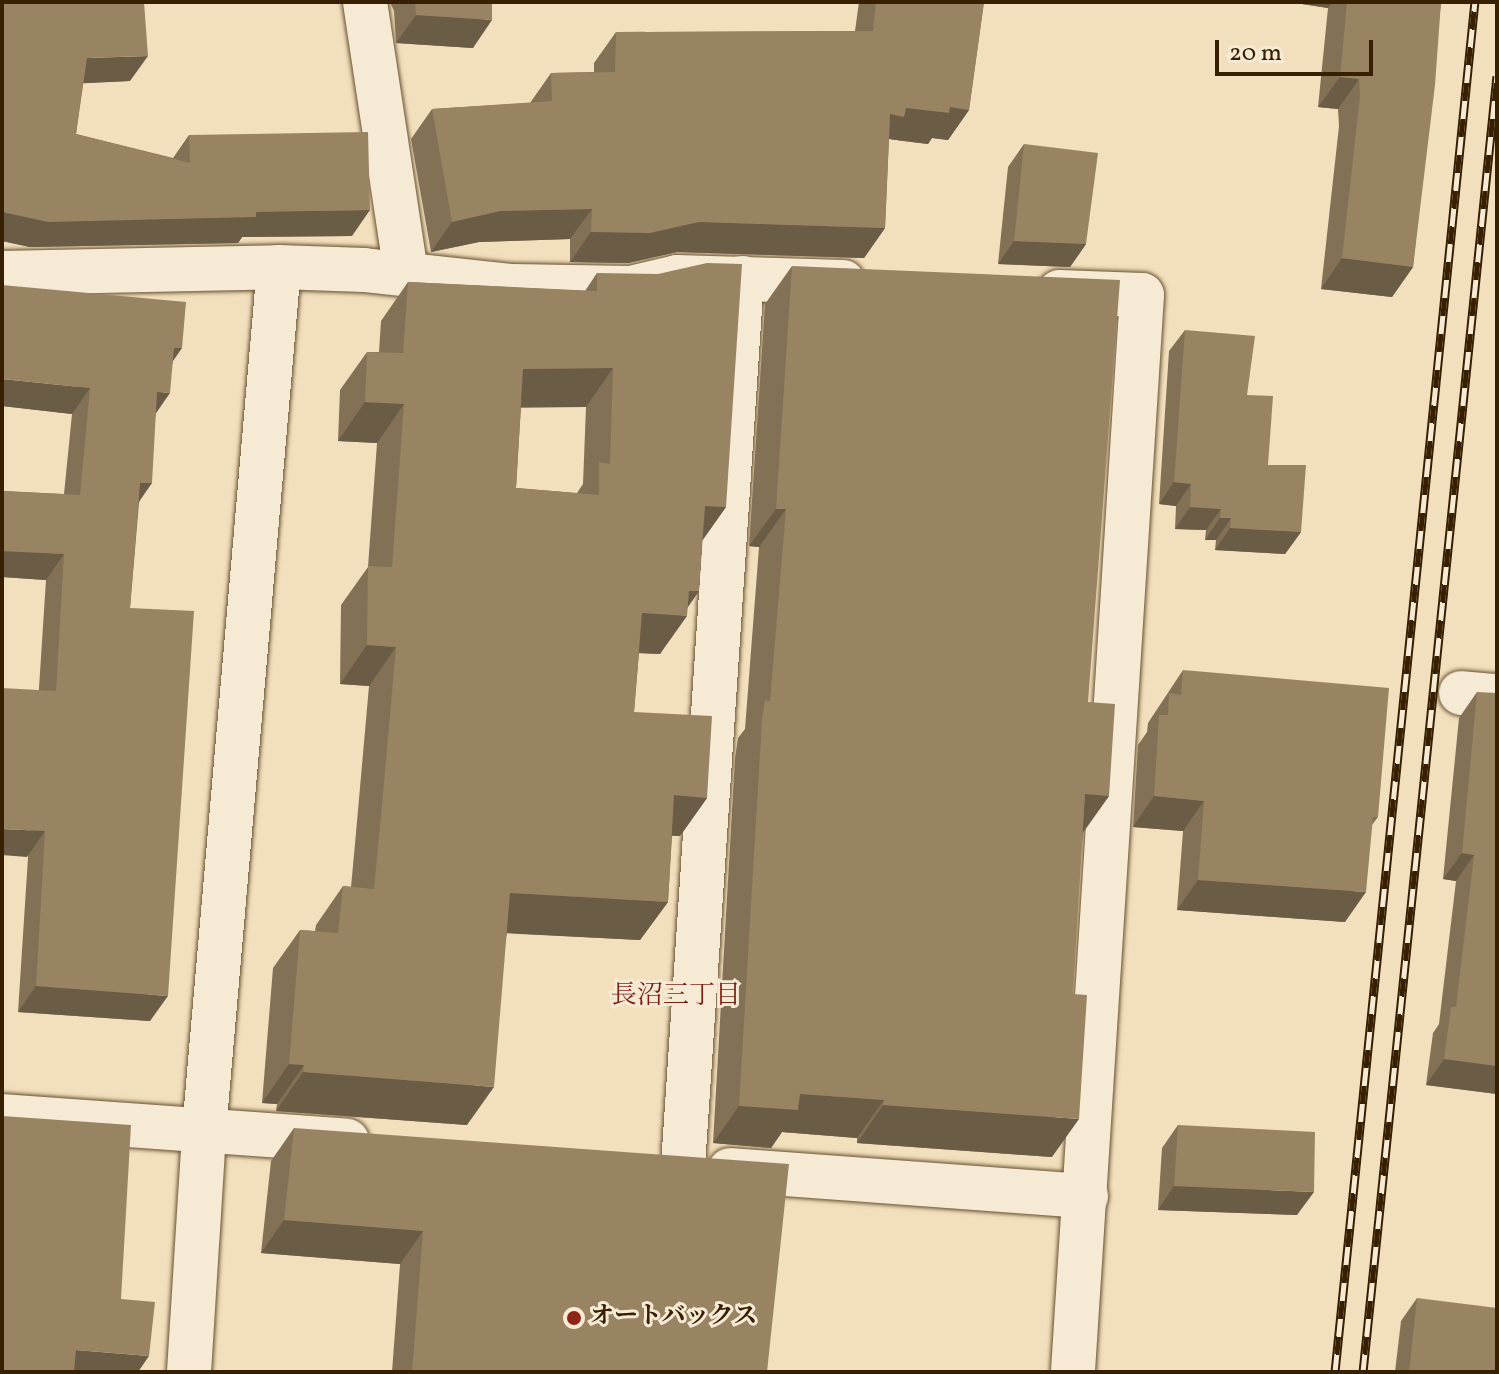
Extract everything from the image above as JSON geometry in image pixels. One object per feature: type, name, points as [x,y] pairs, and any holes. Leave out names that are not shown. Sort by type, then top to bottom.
[{"type":"street","points":[[365,2],[406,274]]},
{"type":"street","points":[[189,1372],[204,1131],[279,267]]},
{"type":"street","points":[[2,273],[279,267],[406,274],[512,286],[631,288],[677,277],[880,284]]},
{"type":"street","points":[[742,278],[667,1165],[1086,1196]]},
{"type":"street","points":[[1019,290],[1142,295],[1073,1372]]},
{"type":"street","points":[[2,1116],[380,1144]]},
{"type":"building","points":[[2,2],[144,2],[148,56],[87,58],[76,134],[190,163],[189,135],[368,132],[370,210],[256,212],[256,217],[48,222],[2,212]]},
{"type":"building","points":[[415,2],[492,2],[492,20],[416,15]]},
{"type":"building","points":[[876,2],[984,2],[969,110],[950,107],[949,113],[906,108],[904,117],[890,114],[885,228],[699,222],[650,233],[591,232],[592,209],[500,211],[452,222],[432,109],[552,101],[551,73],[615,72],[616,32],[873,31]]},
{"type":"building","points":[[1347,2],[1441,2],[1435,85],[1413,267],[1342,258],[1360,96],[1359,79],[1340,77]]},
{"type":"building","points":[[1024,144],[1098,153],[1086,244],[1014,241]]},
{"type":"building","points":[[707,263],[742,264],[726,507],[705,506],[699,591],[689,591],[687,616],[642,613],[634,712],[712,716],[707,798],[674,795],[668,902],[510,893],[494,1087],[303,1072],[304,1065],[289,1064],[300,930],[338,933],[343,886],[374,889],[382,805],[396,647],[367,645],[368,566],[392,567],[404,404],[365,402],[367,352],[403,353],[408,282],[597,291],[597,273],[658,274]],"holes":[[[613,368],[610,464],[599,462],[599,495],[516,488],[523,369]]]},
{"type":"building","points":[[792,266],[1120,280],[1088,702],[1115,704],[1109,796],[1085,794],[1073,994],[1087,995],[1079,1119],[883,1105],[884,1100],[800,1094],[798,1110],[739,1106],[762,720],[765,700],[770,701],[786,509],[776,509]]},
{"type":"building","points":[[2,285],[186,302],[182,348],[174,348],[170,393],[157,392],[152,483],[140,483],[130,608],[194,611],[168,996],[36,986],[45,831],[2,829],[2,688],[56,691],[64,554],[2,551],[2,491],[80,495],[90,388],[2,379]]},
{"type":"building","points":[[1185,330],[1255,336],[1247,395],[1273,396],[1268,465],[1306,465],[1301,532],[1230,528],[1231,518],[1220,518],[1221,509],[1190,507],[1191,484],[1174,482]]},
{"type":"building","points":[[1183,670],[1389,688],[1378,817],[1373,817],[1366,892],[1198,880],[1204,801],[1154,796],[1159,715],[1168,715],[1169,693],[1181,695]]},
{"type":"building","points":[[1477,692],[1497,693],[1497,1066],[1444,1059],[1451,1007],[1456,1007],[1474,855],[1462,853]]},
{"type":"building","points":[[2,1116],[131,1125],[121,1299],[155,1302],[149,1356],[76,1350],[74,1372],[2,1372]]},
{"type":"building","points":[[1178,1125],[1315,1132],[1314,1192],[1174,1186]]},
{"type":"building","name":"オートバックス","points":[[294,1128],[789,1164],[767,1372],[412,1372],[423,1231],[284,1220]]},
{"type":"building","points":[[1417,1298],[1497,1308],[1497,1372],[1409,1372]]},
{"type":"railway","points":[[1335,1372],[1475,2]]},
{"type":"railway","points":[[1363,1372],[1497,76]]},
{"type":"place","name":"オートバックス","points":[[574,1318]]},
{"type":"district","name":"長沼三丁目","points":[[676,997]]}]
